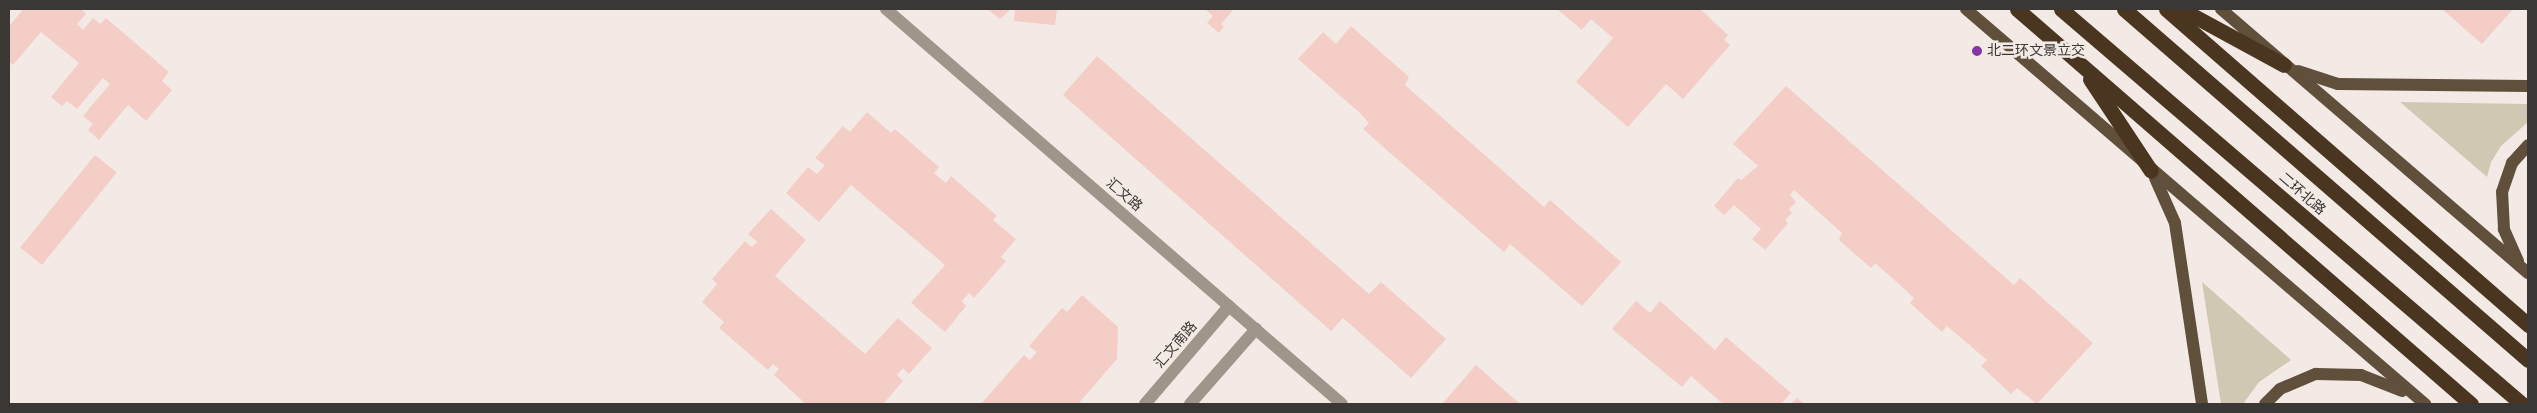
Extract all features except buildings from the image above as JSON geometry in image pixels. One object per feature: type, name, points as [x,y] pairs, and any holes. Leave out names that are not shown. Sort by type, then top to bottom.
[{"type":"highway","points":[[2017,9],[2471,404]]},
{"type":"highway","name":"二环北路","points":[[2061,9],[2520,403]]},
{"type":"highway","name":"二环北路","points":[[2124,9],[2528,360]]},
{"type":"highway","points":[[2166,9],[2528,325]]},
{"type":"highway","points":[[2181,9],[2284,65]]},
{"type":"highway","points":[[2078,61],[2151,171]]},
{"type":"main road","points":[[1966,9],[2151,171],[2424,404]]},
{"type":"main road","points":[[2221,9],[2528,273]]},
{"type":"main road","points":[[2284,65],[2315,78],[2338,84],[2528,86]]},
{"type":"main road","points":[[2528,145],[2506,176],[2500,207],[2510,248],[2528,273]]},
{"type":"main road","points":[[2151,171],[2175,223],[2202,404]]},
{"type":"main road","points":[[2265,404],[2280,389],[2299,378],[2332,373],[2374,379],[2424,404]]},
{"type":"street","name":"汇文路","points":[[886,9],[1342,404]]},
{"type":"street","name":"汇文南路","points":[[1145,404],[1229,306]]},
{"type":"street","points":[[1190,404],[1256,329]]},
{"type":"shaded area","points":[[2400,102],[2528,104],[2528,122],[2501,146],[2491,162],[2487,177]]},
{"type":"shaded area","points":[[2202,282],[2291,360],[2259,382],[2243,404],[2221,404]]},
{"type":"place","name":"北二环文景立交","points":[[1977,51]]}]
